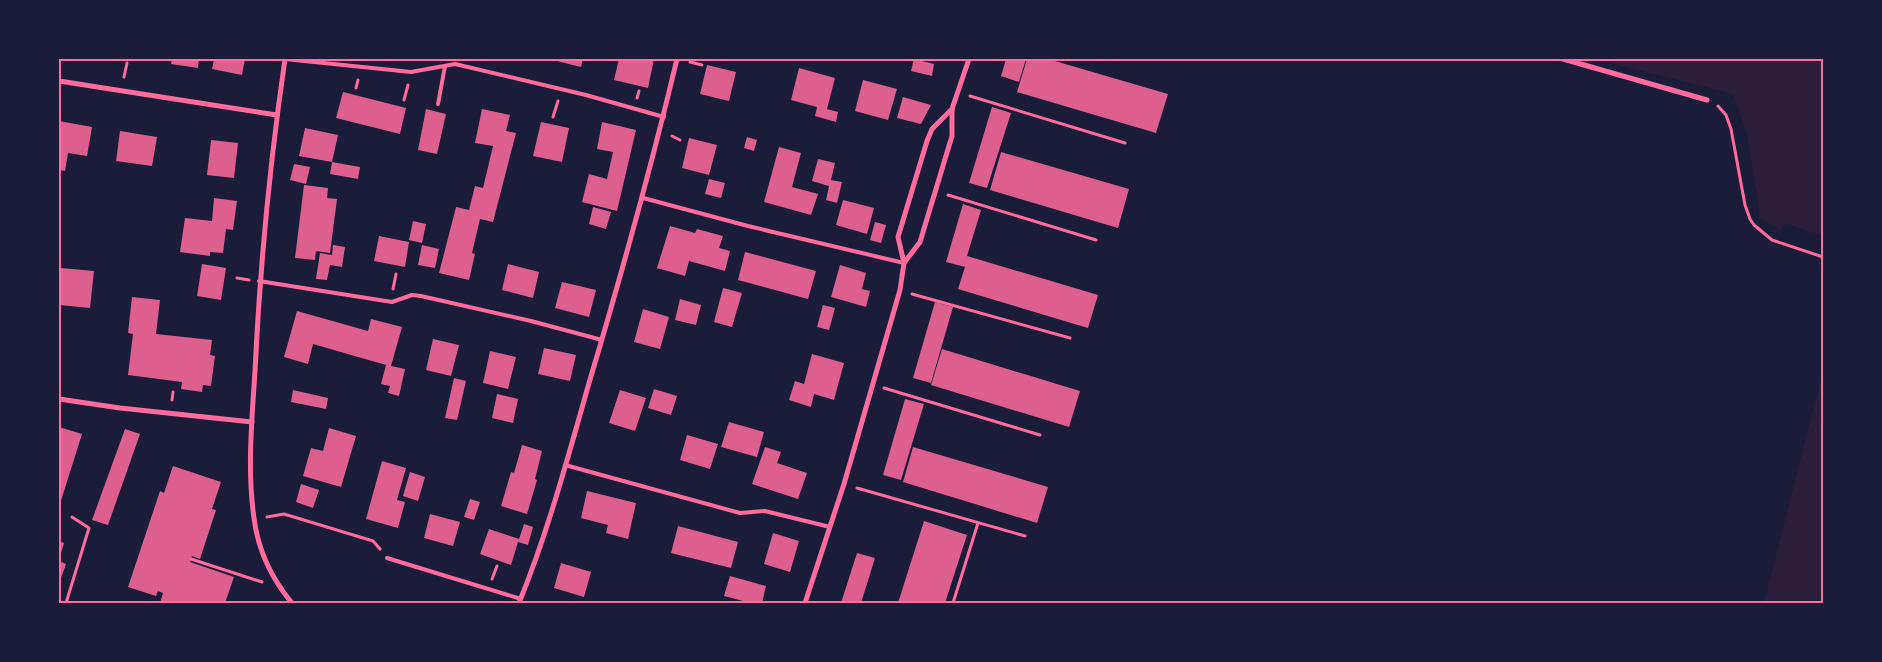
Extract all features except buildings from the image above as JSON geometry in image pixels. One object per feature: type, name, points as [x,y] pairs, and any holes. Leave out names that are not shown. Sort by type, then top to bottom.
[{"type":"street","points":[[285,59],[259,281],[251,482],[254,519],[259,544],[279,588],[292,603]]},
{"type":"street","points":[[520,601],[539,548],[602,340],[643,198],[677,59]]},
{"type":"street","points":[[904,263],[920,242],[936,192],[952,136],[952,109],[969,59]]},
{"type":"street","points":[[1563,59],[1707,100]]},
{"type":"street","points":[[59,81],[277,115]]},
{"type":"street","points":[[805,603],[844,484],[900,290],[904,263],[898,236],[932,129],[952,109]]},
{"type":"street","points":[[59,399],[120,408],[252,422]]},
{"type":"lane","points":[[285,59],[411,72],[455,64],[562,89],[664,116]]},
{"type":"lane","points":[[438,104],[446,66]]},
{"type":"lane","points":[[643,198],[748,226],[904,263]]},
{"type":"lane","points":[[259,281],[392,302],[412,296],[421,296],[531,320],[602,340]]},
{"type":"lane","points":[[565,465],[740,513],[765,511],[830,527]]},
{"type":"lane","points":[[387,558],[520,601]]},
{"type":"path","points":[[958,92],[1125,143]]},
{"type":"path","points":[[1707,100],[1716,104],[1729,121],[1745,205],[1754,225],[1772,240],[1823,257]]},
{"type":"path","points":[[936,192],[1096,240]]},
{"type":"path","points":[[900,290],[1070,338]]},
{"type":"path","points":[[873,385],[1040,435]]},
{"type":"path","points":[[844,484],[1025,536]]},
{"type":"path","points":[[254,519],[284,514],[373,540],[387,558]]},
{"type":"path","points":[[66,603],[89,528],[72,516]]},
{"type":"path","points":[[953,603],[978,523]]},
{"type":"path","points":[[191,559],[279,588]]},
{"type":"shaded area","points":[[1595,59],[1823,59],[1823,236],[1784,223],[1781,231],[1760,217],[1747,134],[1733,94]]},
{"type":"shaded area","points":[[1823,371],[1823,603],[1764,603],[1768,587]]}]
